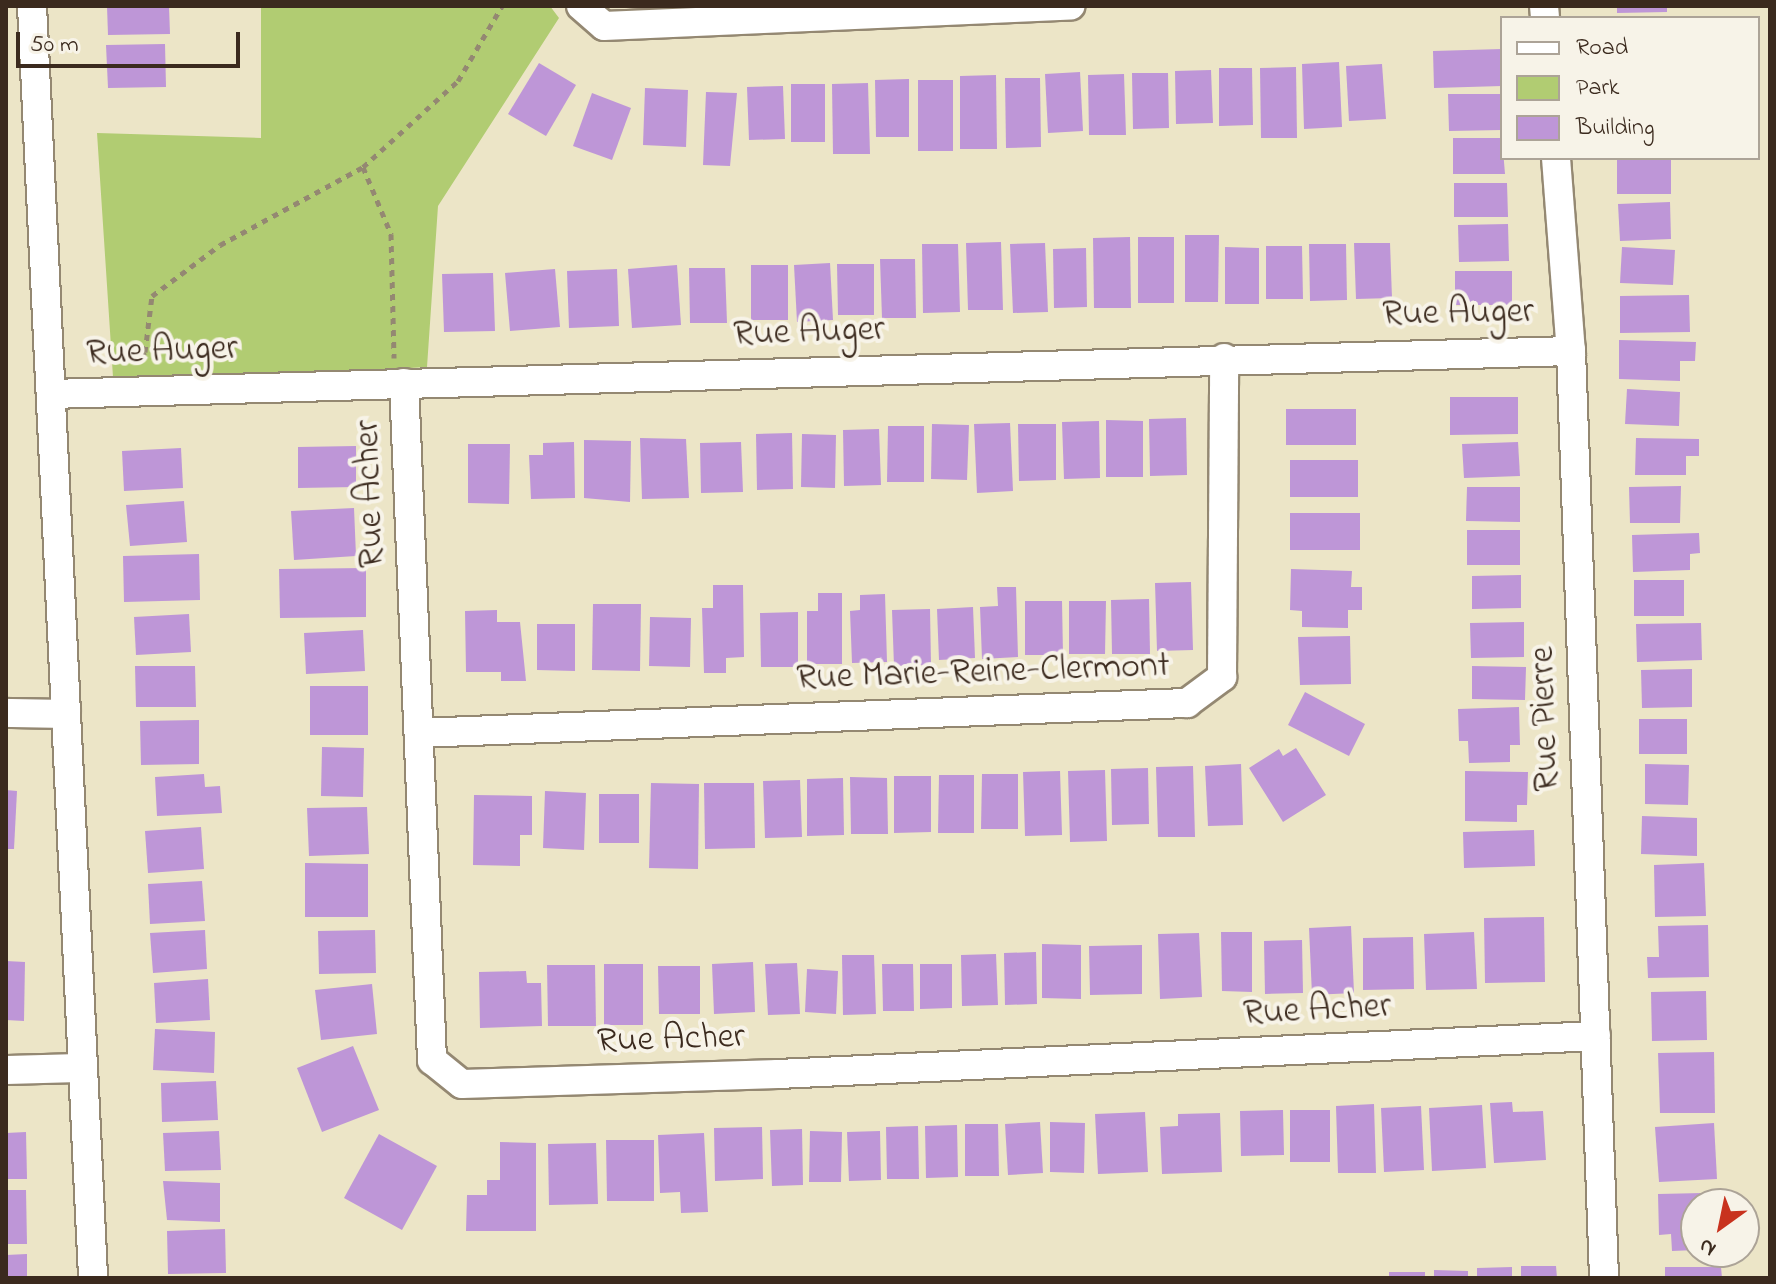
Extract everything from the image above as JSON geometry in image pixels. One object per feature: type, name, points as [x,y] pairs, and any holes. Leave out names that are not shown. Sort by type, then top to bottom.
[{"type":"street","points":[[32,6],[93,1278]]},
{"type":"street","points":[[581,6],[604,26],[1071,6]]},
{"type":"street","name":"Rue Pierre","points":[[1556,160],[1571,351],[1604,1278]]},
{"type":"street","name":"Rue Auger","points":[[51,394],[1224,358],[1571,351]]},
{"type":"street","name":"Rue Marie-Reine-Clermont","points":[[419,733],[1187,703],[1222,677],[1224,358]]},
{"type":"street","name":"Rue Acher","points":[[400,383],[419,733],[432,1060],[462,1084],[778,1074],[1596,1036]]},
{"type":"street","points":[[6,713],[66,714]]},
{"type":"street","points":[[6,1070],[83,1068]]},
{"type":"path","points":[[125,369],[145,352],[152,296],[220,245],[363,167],[458,81],[502,6]]},
{"type":"path","points":[[363,167],[391,234],[400,383]]},
{"type":"green space","points":[[261,6],[550,6],[559,18],[438,206],[427,367],[132,384],[113,377],[97,133],[261,138]]},
{"type":"building","points":[[107,6],[169,6],[170,34],[108,35]]},
{"type":"building","points":[[1617,6],[1667,6],[1667,12],[1617,13]]},
{"type":"building","points":[[165,44],[166,87],[108,88],[106,45]]},
{"type":"building","points":[[1500,49],[1500,86],[1434,88],[1433,51]]},
{"type":"building","points":[[1339,62],[1342,127],[1304,129],[1302,64]]},
{"type":"building","points":[[539,63],[576,85],[546,136],[508,114]]},
{"type":"building","points":[[1382,64],[1386,119],[1349,121],[1346,66]]},
{"type":"building","points":[[1296,67],[1297,138],[1261,138],[1260,68]]},
{"type":"building","points":[[1219,68],[1252,68],[1253,125],[1219,126]]},
{"type":"building","points":[[1211,70],[1213,123],[1176,124],[1175,71]]},
{"type":"building","points":[[1080,72],[1083,131],[1048,133],[1045,74]]},
{"type":"building","points":[[1132,73],[1168,73],[1169,128],[1133,129]]},
{"type":"building","points":[[1124,74],[1126,135],[1089,135],[1088,75]]},
{"type":"building","points":[[996,75],[997,149],[960,149],[960,76]]},
{"type":"building","points":[[1005,78],[1040,78],[1041,147],[1006,148]]},
{"type":"building","points":[[909,79],[909,137],[876,137],[875,80]]},
{"type":"building","points":[[918,80],[953,80],[953,151],[918,151]]},
{"type":"building","points":[[868,83],[870,154],[833,154],[832,84]]},
{"type":"building","points":[[791,84],[825,84],[825,142],[791,142]]},
{"type":"building","points":[[783,86],[785,139],[749,140],[747,87]]},
{"type":"building","points":[[645,88],[688,90],[686,147],[643,145]]},
{"type":"building","points":[[706,92],[737,93],[730,166],[703,165]]},
{"type":"building","points":[[592,93],[631,108],[612,160],[573,146]]},
{"type":"building","points":[[1448,94],[1500,94],[1500,130],[1449,131]]},
{"type":"building","points":[[1453,138],[1500,138],[1500,160],[1504,160],[1505,174],[1453,174]]},
{"type":"building","points":[[1617,160],[1671,160],[1671,194],[1617,194]]},
{"type":"building","points":[[1454,183],[1507,183],[1508,217],[1454,217]]},
{"type":"building","points":[[1670,202],[1671,239],[1620,241],[1618,204]]},
{"type":"building","points":[[1508,224],[1509,261],[1459,262],[1458,225]]},
{"type":"building","points":[[1185,235],[1219,235],[1218,302],[1185,302]]},
{"type":"building","points":[[1130,237],[1131,308],[1094,308],[1093,238]]},
{"type":"building","points":[[1138,237],[1174,237],[1174,303],[1138,303]]},
{"type":"building","points":[[1001,242],[1003,310],[968,310],[966,243]]},
{"type":"building","points":[[1045,243],[1048,312],[1013,313],[1010,244]]},
{"type":"building","points":[[1354,243],[1390,243],[1392,298],[1356,299]]},
{"type":"building","points":[[922,244],[958,244],[960,312],[923,313]]},
{"type":"building","points":[[1309,244],[1346,244],[1347,300],[1310,301]]},
{"type":"building","points":[[1266,246],[1302,246],[1303,299],[1266,299]]},
{"type":"building","points":[[1225,247],[1259,248],[1259,304],[1225,304]]},
{"type":"building","points":[[1622,247],[1675,250],[1673,285],[1620,283]]},
{"type":"building","points":[[1086,248],[1087,307],[1054,308],[1053,249]]},
{"type":"building","points":[[880,259],[915,259],[916,318],[882,318]]},
{"type":"building","points":[[830,263],[833,320],[797,322],[794,265]]},
{"type":"building","points":[[837,264],[874,264],[874,315],[838,315]]},
{"type":"building","points":[[677,265],[681,325],[632,328],[628,269]]},
{"type":"building","points":[[751,265],[788,265],[788,320],[751,320]]},
{"type":"building","points":[[689,268],[725,268],[727,323],[690,323]]},
{"type":"building","points":[[555,269],[560,327],[510,331],[505,273]]},
{"type":"building","points":[[617,269],[619,326],[569,328],[567,271]]},
{"type":"building","points":[[1455,271],[1512,271],[1512,305],[1455,305]]},
{"type":"building","points":[[493,273],[495,331],[444,332],[442,274]]},
{"type":"building","points":[[1689,295],[1690,332],[1620,333],[1620,296]]},
{"type":"building","points":[[1619,340],[1696,342],[1695,361],[1680,361],[1680,381],[1619,379]]},
{"type":"building","points":[[1627,389],[1680,392],[1679,426],[1625,424]]},
{"type":"building","points":[[1450,397],[1518,397],[1518,434],[1450,435]]},
{"type":"building","points":[[1286,409],[1356,409],[1356,445],[1286,445]]},
{"type":"building","points":[[1186,418],[1187,475],[1150,476],[1149,419]]},
{"type":"building","points":[[1106,420],[1143,421],[1143,477],[1106,477]]},
{"type":"building","points":[[1099,421],[1100,478],[1064,479],[1062,422]]},
{"type":"building","points":[[1010,423],[1013,491],[977,493],[974,424]]},
{"type":"building","points":[[932,424],[969,425],[967,480],[931,479]]},
{"type":"building","points":[[1018,424],[1056,424],[1056,480],[1019,481]]},
{"type":"building","points":[[888,426],[924,426],[924,482],[887,482]]},
{"type":"building","points":[[879,429],[881,485],[844,486],[843,430]]},
{"type":"building","points":[[792,433],[793,489],[757,490],[756,434]]},
{"type":"building","points":[[802,434],[836,435],[835,488],[801,487]]},
{"type":"building","points":[[640,438],[686,439],[689,498],[642,499]]},
{"type":"building","points":[[1636,438],[1699,439],[1699,456],[1686,456],[1686,475],[1635,475]]},
{"type":"building","points":[[584,440],[631,441],[630,502],[584,498]]},
{"type":"building","points":[[574,442],[575,498],[531,499],[529,455],[543,455],[543,443]]},
{"type":"building","points":[[741,442],[743,492],[701,493],[700,443]]},
{"type":"building","points":[[1518,442],[1520,476],[1464,478],[1462,444]]},
{"type":"building","points":[[468,444],[510,444],[509,504],[468,503]]},
{"type":"building","points":[[356,446],[356,487],[298,488],[298,447]]},
{"type":"building","points":[[181,448],[183,488],[124,491],[122,451]]},
{"type":"building","points":[[1290,460],[1358,460],[1358,497],[1290,497]]},
{"type":"building","points":[[1681,486],[1680,523],[1630,523],[1629,487]]},
{"type":"building","points":[[1467,487],[1520,487],[1520,522],[1466,521]]},
{"type":"building","points":[[184,501],[187,542],[130,546],[126,505]]},
{"type":"building","points":[[354,508],[356,556],[294,560],[291,511]]},
{"type":"building","points":[[1290,513],[1360,513],[1360,550],[1290,550]]},
{"type":"building","points":[[1467,530],[1520,530],[1520,565],[1467,565]]},
{"type":"building","points":[[1699,533],[1700,553],[1690,554],[1690,570],[1633,572],[1632,535]]},
{"type":"building","points":[[199,554],[200,600],[124,602],[123,556]]},
{"type":"building","points":[[366,568],[366,617],[280,618],[279,569]]},
{"type":"building","points":[[1291,569],[1352,571],[1351,587],[1362,587],[1362,610],[1348,610],[1348,628],[1302,627],[1302,611],[1290,610]]},
{"type":"building","points":[[1521,575],[1521,608],[1472,609],[1472,576]]},
{"type":"building","points":[[1634,580],[1684,580],[1684,616],[1634,616]]},
{"type":"building","points":[[1191,582],[1193,650],[1157,651],[1155,583]]},
{"type":"building","points":[[713,585],[743,585],[744,657],[726,658],[726,673],[704,673],[702,608],[713,608]]},
{"type":"building","points":[[997,587],[1016,587],[1018,657],[982,659],[980,607],[998,606]]},
{"type":"building","points":[[818,593],[842,593],[842,664],[807,664],[807,611],[818,611]]},
{"type":"building","points":[[885,594],[887,662],[852,663],[850,611],[860,610],[860,595]]},
{"type":"building","points":[[1149,599],[1150,654],[1112,654],[1111,600]]},
{"type":"building","points":[[1025,601],[1062,601],[1063,655],[1025,655]]},
{"type":"building","points":[[1069,601],[1106,601],[1105,654],[1069,654]]},
{"type":"building","points":[[593,604],[641,604],[640,671],[592,670]]},
{"type":"building","points":[[973,607],[975,658],[939,660],[937,609]]},
{"type":"building","points":[[930,609],[931,665],[894,666],[892,610]]},
{"type":"building","points":[[497,610],[497,622],[520,622],[526,681],[501,681],[501,672],[466,672],[465,611]]},
{"type":"building","points":[[798,612],[798,667],[761,667],[760,613]]},
{"type":"building","points":[[189,614],[191,652],[136,655],[134,617]]},
{"type":"building","points":[[650,617],[691,618],[690,667],[649,666]]},
{"type":"building","points":[[1524,622],[1524,657],[1471,658],[1470,623]]},
{"type":"building","points":[[1701,623],[1702,660],[1637,662],[1636,624]]},
{"type":"building","points":[[537,624],[575,624],[575,671],[537,670]]},
{"type":"building","points":[[363,630],[365,671],[306,674],[304,633]]},
{"type":"building","points":[[1350,636],[1351,684],[1300,685],[1298,637]]},
{"type":"building","points":[[135,666],[195,666],[196,707],[136,707]]},
{"type":"building","points":[[1472,666],[1526,667],[1525,700],[1472,699]]},
{"type":"building","points":[[1692,669],[1692,707],[1642,708],[1641,670]]},
{"type":"building","points":[[310,686],[368,686],[368,735],[310,735]]},
{"type":"building","points":[[1305,692],[1365,724],[1349,756],[1288,725]]},
{"type":"building","points":[[1519,707],[1520,745],[1510,745],[1510,762],[1469,763],[1468,741],[1459,741],[1458,709]]},
{"type":"building","points":[[1639,719],[1687,719],[1687,754],[1639,754]]},
{"type":"building","points":[[199,720],[199,764],[141,765],[140,721]]},
{"type":"building","points":[[322,747],[364,748],[363,797],[321,796]]},
{"type":"building","points":[[1296,748],[1326,795],[1283,822],[1249,768],[1279,749],[1283,756]]},
{"type":"building","points":[[1241,764],[1243,825],[1208,826],[1205,766]]},
{"type":"building","points":[[1645,764],[1689,765],[1688,805],[1645,804]]},
{"type":"building","points":[[1193,766],[1195,837],[1158,837],[1156,767]]},
{"type":"building","points":[[1148,768],[1149,824],[1112,825],[1111,769]]},
{"type":"building","points":[[1105,770],[1107,841],[1070,842],[1068,771]]},
{"type":"building","points":[[1060,771],[1062,835],[1025,836],[1023,772]]},
{"type":"building","points":[[1465,771],[1528,772],[1527,805],[1517,805],[1517,822],[1465,821]]},
{"type":"building","points":[[204,774],[205,787],[220,786],[222,813],[157,816],[155,777]]},
{"type":"building","points":[[982,774],[1018,774],[1018,829],[981,829]]},
{"type":"building","points":[[939,775],[974,775],[974,833],[938,833]]},
{"type":"building","points":[[894,776],[931,776],[931,832],[894,833]]},
{"type":"building","points":[[850,777],[887,778],[888,834],[851,834]]},
{"type":"building","points":[[843,778],[844,835],[807,836],[807,779]]},
{"type":"building","points":[[800,780],[802,837],[765,838],[763,781]]},
{"type":"building","points":[[651,783],[699,784],[698,869],[649,868]]},
{"type":"building","points":[[704,783],[754,783],[755,848],[705,849]]},
{"type":"building","points":[[6,790],[17,791],[14,849],[6,849]]},
{"type":"building","points":[[545,791],[586,793],[584,850],[543,848]]},
{"type":"building","points":[[599,794],[639,794],[639,843],[599,843]]},
{"type":"building","points":[[474,795],[532,796],[532,835],[520,835],[520,866],[473,865]]},
{"type":"building","points":[[367,807],[369,854],[309,856],[307,808]]},
{"type":"building","points":[[1642,816],[1697,818],[1697,856],[1641,854]]},
{"type":"building","points":[[201,827],[204,869],[148,873],[145,831]]},
{"type":"building","points":[[1534,830],[1535,866],[1464,868],[1463,832]]},
{"type":"building","points":[[305,863],[368,864],[368,917],[305,917]]},
{"type":"building","points":[[1704,863],[1706,916],[1655,917],[1654,865]]},
{"type":"building","points":[[202,881],[205,921],[150,924],[148,884]]},
{"type":"building","points":[[1544,917],[1545,982],[1485,983],[1484,918]]},
{"type":"building","points":[[1708,925],[1709,977],[1648,978],[1647,957],[1659,957],[1658,926]]},
{"type":"building","points":[[1351,926],[1354,993],[1312,995],[1309,928]]},
{"type":"building","points":[[205,930],[207,969],[153,973],[150,933]]},
{"type":"building","points":[[375,930],[376,973],[319,974],[318,931]]},
{"type":"building","points":[[1221,932],[1252,932],[1252,992],[1222,991]]},
{"type":"building","points":[[1474,932],[1477,989],[1426,990],[1424,934]]},
{"type":"building","points":[[1199,933],[1202,997],[1160,999],[1158,934]]},
{"type":"building","points":[[1413,937],[1414,989],[1363,990],[1363,938]]},
{"type":"building","points":[[1302,940],[1303,993],[1265,994],[1264,941]]},
{"type":"building","points":[[1042,944],[1081,945],[1081,999],[1042,998]]},
{"type":"building","points":[[1142,945],[1142,994],[1090,995],[1089,946]]},
{"type":"building","points":[[1036,952],[1037,1004],[1005,1005],[1004,953]]},
{"type":"building","points":[[996,954],[998,1005],[962,1006],[961,955]]},
{"type":"building","points":[[842,955],[874,955],[876,1014],[843,1015]]},
{"type":"building","points":[[6,961],[25,962],[24,1021],[6,1020]]},
{"type":"building","points":[[753,962],[755,1012],[714,1014],[712,964]]},
{"type":"building","points":[[797,963],[800,1014],[768,1015],[765,964]]},
{"type":"building","points":[[604,964],[643,964],[643,1025],[604,1025]]},
{"type":"building","points":[[882,964],[913,964],[914,1011],[883,1011]]},
{"type":"building","points":[[920,964],[952,964],[952,1008],[920,1009]]},
{"type":"building","points":[[547,965],[595,965],[596,1026],[548,1026]]},
{"type":"building","points":[[658,966],[700,966],[700,1014],[659,1014]]},
{"type":"building","points":[[807,969],[838,971],[836,1014],[805,1012]]},
{"type":"building","points":[[526,971],[527,983],[541,983],[542,1026],[480,1028],[479,972]]},
{"type":"building","points":[[208,979],[210,1020],[156,1023],[154,983]]},
{"type":"building","points":[[372,984],[377,1034],[321,1040],[315,990]]},
{"type":"building","points":[[1706,991],[1707,1040],[1652,1041],[1651,992]]},
{"type":"building","points":[[155,1029],[215,1032],[214,1073],[153,1070]]},
{"type":"building","points":[[353,1046],[379,1110],[322,1132],[297,1068]]},
{"type":"building","points":[[1714,1052],[1715,1113],[1660,1113],[1658,1053]]},
{"type":"building","points":[[216,1081],[218,1120],[162,1122],[161,1083]]},
{"type":"building","points":[[1512,1102],[1513,1112],[1543,1111],[1546,1160],[1494,1163],[1490,1103]]},
{"type":"building","points":[[1374,1104],[1376,1173],[1338,1173],[1336,1106]]},
{"type":"building","points":[[1482,1105],[1486,1168],[1432,1171],[1429,1108]]},
{"type":"building","points":[[1421,1106],[1424,1170],[1384,1172],[1381,1108]]},
{"type":"building","points":[[1283,1110],[1284,1155],[1241,1156],[1240,1111]]},
{"type":"building","points":[[1290,1110],[1330,1110],[1330,1162],[1290,1162]]},
{"type":"building","points":[[1145,1112],[1148,1172],[1098,1174],[1095,1114]]},
{"type":"building","points":[[1220,1113],[1222,1172],[1162,1174],[1160,1127],[1178,1126],[1178,1114]]},
{"type":"building","points":[[1040,1122],[1043,1173],[1008,1175],[1005,1124]]},
{"type":"building","points":[[1050,1122],[1085,1123],[1084,1173],[1050,1172]]},
{"type":"building","points":[[1714,1123],[1717,1179],[1659,1182],[1655,1127]]},
{"type":"building","points":[[965,1124],[998,1124],[999,1176],[965,1176]]},
{"type":"building","points":[[957,1125],[958,1177],[926,1178],[925,1126]]},
{"type":"building","points":[[918,1126],[919,1179],[887,1179],[886,1127]]},
{"type":"building","points":[[762,1127],[763,1179],[715,1181],[714,1128]]},
{"type":"building","points":[[802,1129],[803,1185],[772,1186],[770,1130]]},
{"type":"building","points":[[219,1131],[221,1170],[165,1171],[163,1133]]},
{"type":"building","points":[[810,1131],[842,1132],[841,1182],[809,1182]]},
{"type":"building","points":[[880,1131],[881,1180],[849,1181],[847,1132]]},
{"type":"building","points":[[26,1132],[27,1179],[6,1179],[6,1133]]},
{"type":"building","points":[[704,1133],[708,1212],[681,1213],[680,1192],[660,1193],[658,1135]]},
{"type":"building","points":[[379,1134],[437,1166],[402,1230],[344,1198]]},
{"type":"building","points":[[606,1140],[654,1140],[654,1201],[607,1201]]},
{"type":"building","points":[[500,1142],[536,1143],[536,1231],[466,1231],[467,1195],[487,1195],[487,1180],[500,1180]]},
{"type":"building","points":[[596,1143],[598,1204],[549,1205],[548,1144]]},
{"type":"building","points":[[163,1181],[220,1183],[220,1222],[167,1220]]},
{"type":"building","points":[[6,1190],[26,1190],[27,1244],[6,1244]]},
{"type":"building","points":[[1658,1194],[1680,1194],[1680,1251],[1672,1251],[1671,1234],[1659,1235]]},
{"type":"building","points":[[225,1229],[226,1273],[168,1274],[167,1231]]},
{"type":"building","points":[[27,1254],[27,1278],[6,1278],[6,1255]]},
{"type":"building","points":[[1521,1266],[1556,1266],[1557,1278],[1521,1278]]},
{"type":"building","points":[[1512,1267],[1512,1278],[1477,1278],[1477,1268]]},
{"type":"building","points":[[1665,1267],[1680,1267],[1721,1268],[1722,1278],[1665,1278]]},
{"type":"building","points":[[1434,1270],[1468,1271],[1468,1278],[1434,1278]]},
{"type":"building","points":[[1389,1272],[1425,1272],[1425,1278],[1389,1278]]}]
